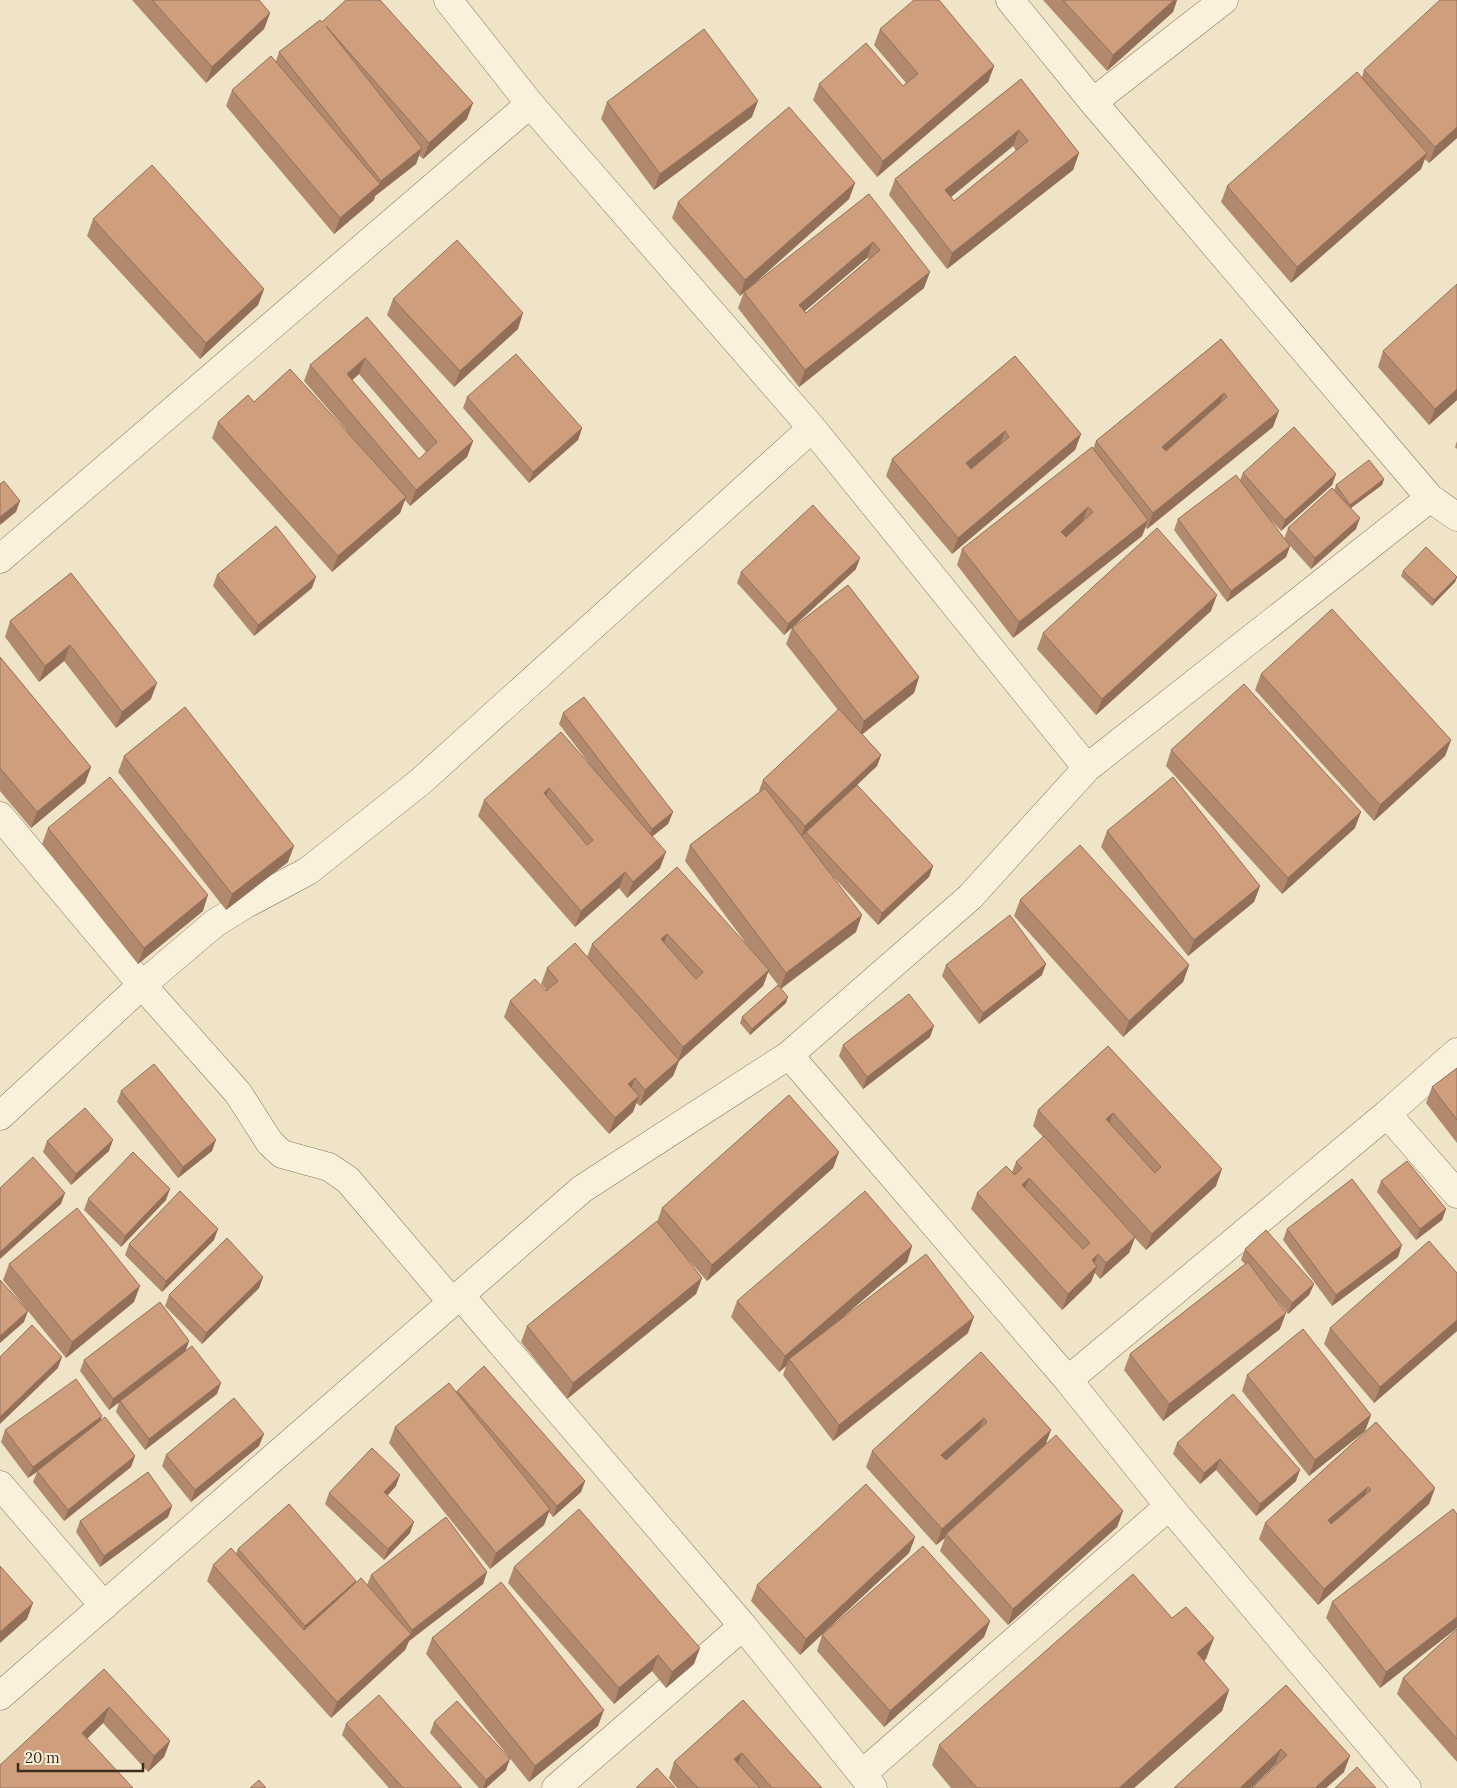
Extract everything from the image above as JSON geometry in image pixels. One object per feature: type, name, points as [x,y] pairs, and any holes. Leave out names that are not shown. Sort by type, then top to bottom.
[{"type":"street","points":[[448,0],[530,104],[812,428],[1087,768]]},
{"type":"street","points":[[1010,0],[1093,102],[1430,498],[1457,517]]},
{"type":"street","points":[[1093,102],[1224,0]]},
{"type":"street","points":[[0,559],[530,104]]},
{"type":"street","points":[[0,1116],[142,986],[215,923],[308,871],[420,782],[812,428]]},
{"type":"street","points":[[0,1696],[582,1189],[788,1055],[970,898],[1087,768],[1430,498]]},
{"type":"street","points":[[0,816],[142,986],[238,1093],[270,1143],[282,1154],[330,1167],[348,1180],[456,1298],[744,1626],[868,1781],[1169,1506]]},
{"type":"street","points":[[1068,1380],[1388,1114],[1457,1052]]},
{"type":"street","points":[[788,1055],[1068,1380],[1169,1506],[1407,1788]]},
{"type":"street","points":[[1388,1114],[1457,1194]]},
{"type":"street","points":[[0,1485],[104,1606]]},
{"type":"street","points":[[556,1788],[744,1626]]},
{"type":"building","points":[[152,0],[259,0],[270,13],[212,67]]},
{"type":"building","points":[[346,0],[380,0],[473,103],[429,143],[326,26],[422,148],[381,181],[279,52],[320,20],[322,22]]},
{"type":"building","points":[[914,0],[939,0],[994,66],[883,161],[819,84],[866,43],[903,86],[918,74],[880,29]]},
{"type":"building","points":[[1063,0],[1174,0],[1113,55]]},
{"type":"building","points":[[1440,0],[1457,0],[1457,127],[1435,147],[1364,70]]},
{"type":"building","points":[[704,29],[758,101],[660,174],[607,102]]},
{"type":"building","points":[[271,56],[380,184],[340,218],[232,90]]},
{"type":"building","points":[[1357,72],[1427,153],[1297,267],[1227,186]]},
{"type":"building","points":[[1021,79],[1079,153],[952,253],[895,179]],"holes":[[[1019,130],[1028,141],[954,201],[945,190]]]},
{"type":"building","points":[[789,107],[855,183],[745,280],[678,202]]},
{"type":"building","points":[[152,165],[264,289],[206,343],[93,219]]},
{"type":"building","points":[[869,194],[930,272],[805,370],[744,292]],"holes":[[[873,242],[880,250],[806,313],[799,305]]]},
{"type":"building","points":[[457,240],[523,313],[460,371],[393,299]]},
{"type":"building","points":[[1457,284],[1457,389],[1435,409],[1383,351]]},
{"type":"building","points":[[367,317],[473,441],[416,490],[310,365]],"holes":[[[365,358],[437,442],[419,459],[347,374]]]},
{"type":"building","points":[[1221,339],[1279,411],[1153,513],[1096,441]],"holes":[[[1224,393],[1227,397],[1166,451],[1162,447]]]},
{"type":"building","points":[[516,354],[582,428],[533,472],[467,397]]},
{"type":"building","points":[[1015,356],[1081,434],[958,538],[892,459]],"holes":[[[1005,431],[1009,437],[971,469],[966,463]]]},
{"type":"building","points":[[290,369],[406,497],[338,556],[218,422],[248,395],[254,402]]},
{"type":"building","points":[[1294,427],[1336,474],[1285,520],[1243,473]]},
{"type":"building","points":[[1092,447],[1148,520],[1019,622],[962,549]],"holes":[[[1088,507],[1093,512],[1066,537],[1061,532]]]},
{"type":"building","points":[[1369,460],[1384,479],[1350,505],[1336,485]]},
{"type":"building","points":[[1236,475],[1290,546],[1231,591],[1178,519]]},
{"type":"building","points":[[4,481],[20,501],[0,517],[0,484]]},
{"type":"building","points":[[1332,488],[1360,518],[1315,558],[1288,528]]},
{"type":"building","points":[[813,505],[860,558],[788,624],[741,572]]},
{"type":"building","points":[[276,526],[316,577],[258,625],[217,575]]},
{"type":"building","points":[[1157,528],[1217,595],[1102,699],[1043,633]]},
{"type":"building","points":[[1426,547],[1457,577],[1434,600],[1403,571]]},
{"type":"building","points":[[71,573],[157,683],[122,712],[70,645],[45,666],[10,621]]},
{"type":"building","points":[[848,585],[919,677],[864,721],[792,628]]},
{"type":"building","points":[[1332,609],[1451,740],[1380,805],[1261,674]]},
{"type":"building","points":[[0,657],[91,767],[37,812],[0,768]]},
{"type":"building","points":[[1244,684],[1361,812],[1288,878],[1171,750]]},
{"type":"building","points":[[584,697],[673,812],[652,829],[563,713]]},
{"type":"building","points":[[185,707],[294,846],[232,894],[124,756]]},
{"type":"building","points":[[839,709],[881,755],[805,826],[763,780]]},
{"type":"building","points":[[561,732],[666,852],[633,882],[625,872],[581,911],[484,800]],"holes":[[[549,788],[593,840],[587,845],[544,793]]]},
{"type":"building","points":[[110,777],[208,895],[144,948],[48,828]]},
{"type":"building","points":[[1173,777],[1260,886],[1194,940],[1107,831]]},
{"type":"building","points":[[857,785],[933,866],[882,913],[806,832]]},
{"type":"building","points":[[765,788],[862,915],[786,973],[690,845]]},
{"type":"building","points":[[1080,845],[1189,965],[1129,1021],[1020,900]]},
{"type":"building","points":[[677,867],[769,970],[683,1047],[592,944]],"holes":[[[667,934],[703,972],[696,979],[661,939]]]},
{"type":"building","points":[[1010,915],[1046,964],[983,1013],[946,965]]},
{"type":"building","points":[[575,943],[679,1060],[645,1090],[635,1078],[628,1084],[639,1096],[615,1118],[510,1001],[535,979],[546,991],[558,981],[547,968]]},
{"type":"building","points":[[778,985],[788,997],[752,1029],[742,1017]]},
{"type":"building","points":[[909,994],[934,1026],[867,1077],[843,1045]]},
{"type":"building","points":[[1108,1046],[1222,1169],[1152,1234],[1038,1110]],"holes":[[[1113,1113],[1161,1167],[1155,1173],[1106,1119]]]},
{"type":"building","points":[[154,1064],[216,1140],[183,1167],[121,1091]]},
{"type":"building","points":[[1457,1068],[1457,1120],[1432,1087]]},
{"type":"building","points":[[789,1095],[839,1152],[712,1265],[662,1208]]},
{"type":"building","points":[[85,1108],[113,1140],[76,1174],[47,1141]]},
{"type":"building","points":[[1044,1136],[1135,1237],[1106,1263],[1098,1254],[1092,1260],[1097,1266],[1068,1294],[977,1193],[1006,1166],[1015,1175],[1022,1168],[1016,1162]],"holes":[[[1029,1178],[1090,1243],[1083,1249],[1022,1185]]]},
{"type":"building","points":[[133,1152],[170,1189],[125,1236],[88,1199]]},
{"type":"building","points":[[33,1157],[65,1193],[0,1252],[0,1188]]},
{"type":"building","points":[[1407,1161],[1446,1209],[1420,1229],[1381,1181]]},
{"type":"building","points":[[1352,1179],[1402,1245],[1336,1295],[1287,1229]]},
{"type":"building","points":[[180,1191],[218,1229],[166,1281],[129,1244]]},
{"type":"building","points":[[865,1191],[912,1246],[785,1356],[737,1301]]},
{"type":"building","points":[[77,1208],[140,1286],[72,1342],[9,1264]]},
{"type":"building","points":[[657,1221],[702,1278],[573,1383],[527,1326]]},
{"type":"building","points":[[1266,1230],[1314,1284],[1292,1303],[1245,1249]]},
{"type":"building","points":[[227,1238],[263,1277],[206,1333],[169,1295]]},
{"type":"building","points":[[1429,1241],[1457,1273],[1457,1320],[1380,1387],[1330,1328]]},
{"type":"building","points":[[926,1254],[974,1317],[839,1425],[789,1359]]},
{"type":"building","points":[[1248,1262],[1286,1313],[1169,1404],[1130,1354]]},
{"type":"building","points":[[0,1280],[28,1311],[0,1336]]},
{"type":"building","points":[[160,1302],[189,1341],[113,1399],[84,1360]]},
{"type":"building","points":[[32,1325],[62,1357],[0,1417],[0,1357]]},
{"type":"building","points":[[1303,1329],[1371,1415],[1315,1460],[1247,1375]]},
{"type":"building","points":[[192,1346],[221,1383],[149,1439],[120,1401]]},
{"type":"building","points":[[981,1352],[1051,1430],[942,1529],[872,1451]],"holes":[[[984,1418],[987,1422],[946,1460],[941,1455]]]},
{"type":"building","points":[[484,1366],[585,1481],[557,1506],[457,1391]]},
{"type":"building","points":[[76,1379],[102,1416],[33,1467],[5,1430]]},
{"type":"building","points":[[449,1383],[550,1509],[496,1553],[395,1427]]},
{"type":"building","points":[[1233,1394],[1300,1470],[1260,1504],[1220,1459],[1204,1473],[1177,1443]]},
{"type":"building","points":[[234,1398],[264,1434],[195,1490],[166,1455]]},
{"type":"building","points":[[105,1417],[135,1456],[68,1510],[37,1471]]},
{"type":"building","points":[[1376,1422],[1435,1488],[1324,1589],[1265,1523]],"holes":[[[1368,1487],[1371,1490],[1331,1524],[1328,1520]]]},
{"type":"building","points":[[1056,1435],[1123,1511],[1013,1609],[946,1534]]},
{"type":"building","points":[[372,1448],[400,1475],[384,1492],[414,1522],[388,1549],[329,1493]]},
{"type":"building","points":[[148,1472],[172,1506],[104,1556],[80,1521]]},
{"type":"building","points":[[866,1484],[915,1537],[806,1639],[757,1585]]},
{"type":"building","points":[[289,1504],[356,1581],[305,1626],[238,1549]]},
{"type":"building","points":[[579,1509],[700,1648],[672,1672],[658,1655],[619,1688],[514,1567]]},
{"type":"building","points":[[1453,1509],[1457,1514],[1457,1617],[1386,1672],[1332,1602]]},
{"type":"building","points":[[446,1517],[487,1572],[412,1630],[371,1575]]},
{"type":"building","points":[[923,1546],[990,1621],[890,1711],[822,1635]]},
{"type":"building","points":[[231,1548],[304,1630],[361,1578],[411,1634],[337,1702],[213,1565]]},
{"type":"building","points":[[0,1566],[33,1603],[0,1632]]},
{"type":"building","points":[[1133,1574],[1172,1618],[1186,1607],[1214,1638],[1197,1653],[1229,1690],[1119,1788],[977,1788],[939,1745]]},
{"type":"building","points":[[501,1582],[604,1710],[535,1766],[432,1638]]},
{"type":"building","points":[[1457,1629],[1457,1739],[1403,1678]]},
{"type":"building","points":[[104,1669],[170,1741],[154,1756],[109,1707],[82,1733],[133,1788],[0,1788],[0,1765]]},
{"type":"building","points":[[1286,1685],[1350,1756],[1315,1788],[1252,1788],[1287,1755],[1281,1749],[1240,1788],[1174,1788]]},
{"type":"building","points":[[379,1695],[462,1788],[403,1788],[346,1724]]},
{"type":"building","points":[[743,1700],[822,1788],[772,1788],[742,1753],[734,1759],[760,1788],[698,1788],[674,1762]]},
{"type":"building","points":[[457,1701],[510,1759],[486,1780],[434,1722]]},
{"type":"building","points":[[1357,1767],[1376,1788],[1335,1788]]},
{"type":"building","points":[[657,1768],[675,1788],[636,1788]]},
{"type":"building","points":[[259,1780],[266,1788],[250,1788]]}]
